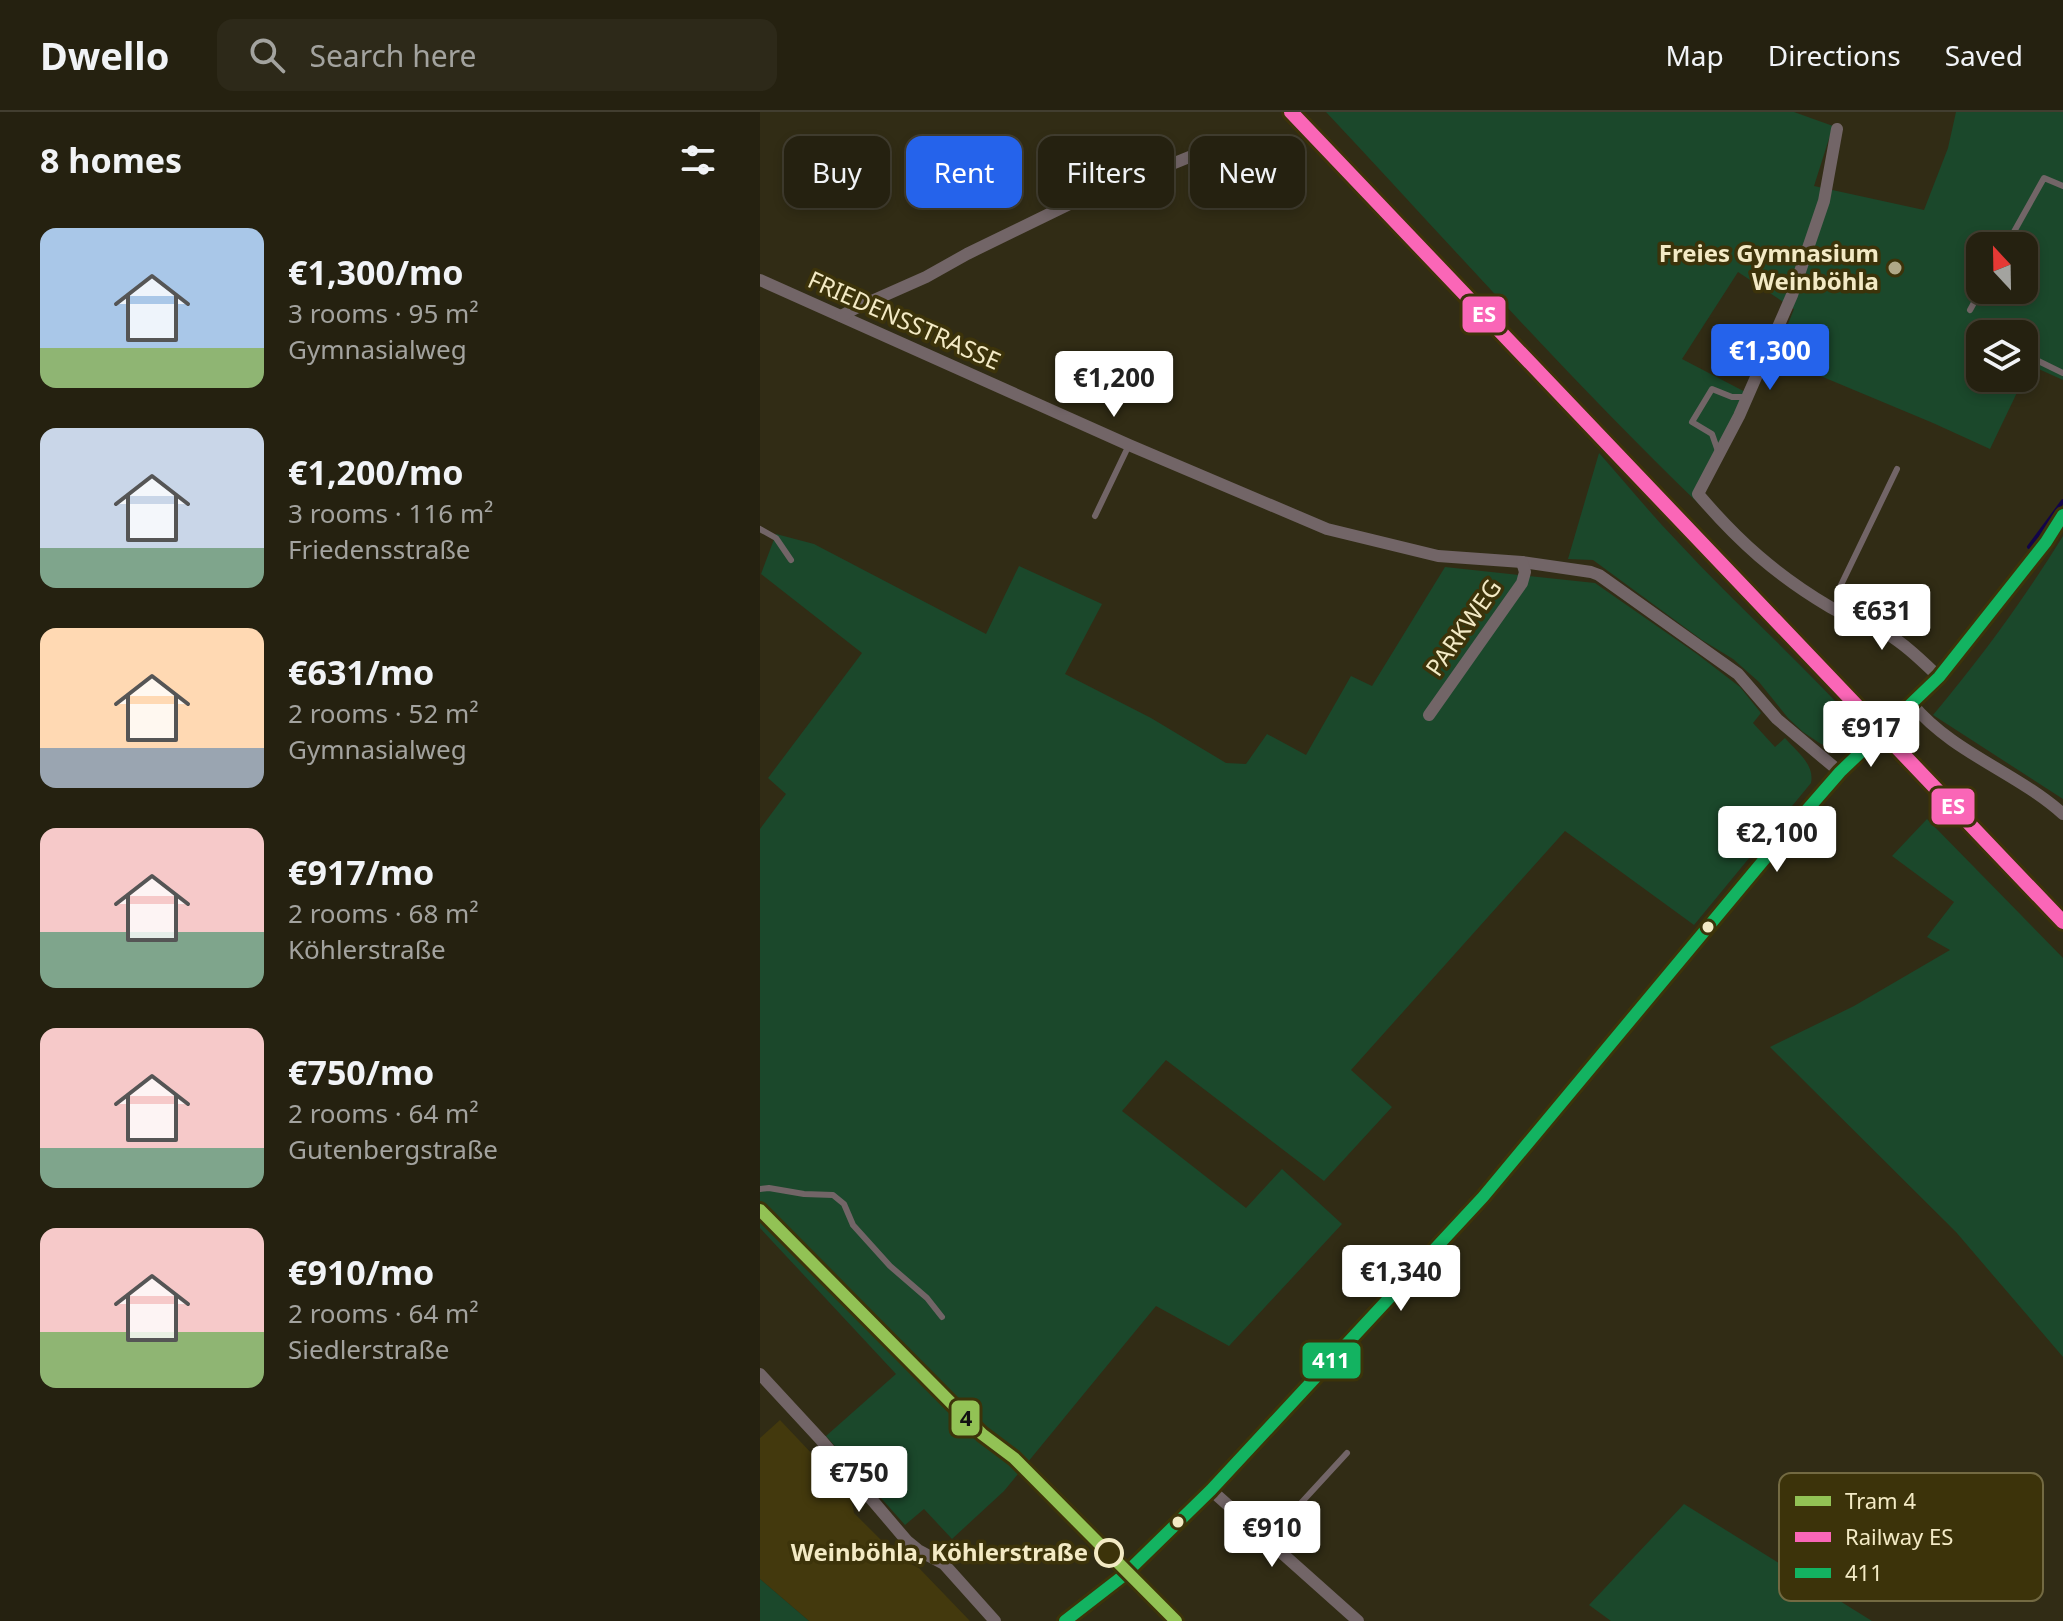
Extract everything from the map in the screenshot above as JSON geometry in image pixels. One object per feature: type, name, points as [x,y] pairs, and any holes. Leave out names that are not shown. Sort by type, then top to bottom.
[{"type":"street","points":[[1837,129],[1824,201],[1792,295],[1748,397],[1698,494],[1726,528],[1794,585],[1899,641],[1939,677]]},
{"type":"street","points":[[841,316],[1129,175],[1190,157]]},
{"type":"street","name":"FRIEDENSSTRASSE","points":[[760,280],[1129,445],[1327,529],[1438,556],[1522,562],[1599,575],[1738,674],[1777,719],[1840,772]]},
{"type":"street","points":[[1065,1621],[1123,1576],[1211,1490],[1483,1197],[1840,772],[1939,677],[2046,542],[2063,515]]},
{"type":"street","name":"PARKWEG","points":[[1429,715],[1522,583],[1525,572],[1522,562]]},
{"type":"street","points":[[1912,704],[1944,735],[2039,794],[2063,814]]},
{"type":"street","points":[[760,1374],[907,1541],[944,1564],[995,1621]]},
{"type":"street","points":[[1211,1490],[1358,1621]]},
{"type":"lane","points":[[2014,232],[2044,178],[2063,186]]},
{"type":"lane","points":[[1970,310],[1973,304]]},
{"type":"lane","points":[[2038,361],[2063,373]]},
{"type":"lane","points":[[1719,454],[1712,434],[1692,422],[1712,389],[1732,397],[1748,397]]},
{"type":"lane","points":[[1095,516],[1129,445]]},
{"type":"lane","points":[[1836,610],[1840,587],[1897,469]]},
{"type":"lane","points":[[760,529],[776,538],[791,560]]},
{"type":"lane","points":[[760,1189],[833,1195],[844,1204],[853,1225],[890,1266],[927,1298],[942,1317]]},
{"type":"lane","points":[[1267,1540],[1347,1453]]},
{"type":"shaded area","points":[[780,1420],[850,1494],[854,1513],[899,1558],[919,1568],[970,1621],[809,1621],[760,1579],[760,1438]]},
{"type":"green space","points":[[1326,112],[1794,112],[1833,126],[1814,186],[1924,210],[1948,148],[1956,112],[2063,112],[2063,380],[2038,369],[2038,320],[1966,320],[1966,392],[2017,392],[1990,449],[1775,357],[1794,309],[1738,272],[1682,359],[1753,396],[1699,504],[1556,360]]},
{"type":"green space","points":[[1599,453],[1656,519],[1864,732],[1852,743],[1837,748],[1821,744],[1788,718],[1759,682],[1733,659],[1593,560],[1568,559]]},
{"type":"green space","points":[[776,534],[814,544],[986,634],[1019,566],[1102,604],[1065,674],[1151,718],[1226,763],[1246,764],[1267,734],[1306,755],[1351,676],[1372,686],[1445,567],[1595,583],[1740,687],[1761,713],[1753,723],[1775,747],[1785,738],[1807,764],[1811,783],[1694,925],[1565,831],[1351,1070],[1392,1107],[1324,1181],[1166,1060],[1122,1111],[1246,1208],[1282,1169],[1342,1224],[1229,1346],[1156,1306],[1004,1491],[952,1539],[924,1509],[905,1525],[826,1436],[896,1374],[760,1228],[760,829],[786,794],[768,778],[862,653],[761,574]]},
{"type":"green space","points":[[2063,536],[2063,799],[1933,715],[2001,628]]},
{"type":"green space","points":[[1927,819],[2063,958],[2063,1357],[1956,1232],[1770,1047],[1854,1006],[1950,950],[1927,937],[1954,902],[1892,856]]},
{"type":"green space","points":[[1684,1504],[1779,1563],[1779,1601],[1840,1601],[1872,1621],[1611,1621],[1589,1605]]},
{"type":"green space","points":[[760,1579],[809,1621],[760,1621]]},
{"type":"waterway","points":[[2029,547],[2063,501]]},
{"type":"tram line","name":"4","points":[[760,1210],[982,1434],[1014,1458],[1176,1621]]},
{"type":"rail line","name":"ES","points":[[1291,112],[2063,922]]},
{"type":"transit line","name":"411","points":[[1065,1621],[1123,1576],[1211,1490],[1483,1197],[1840,772],[1939,677],[2046,542],[2063,515]]},
{"type":"place","name":"Freies Gymnasium Weinböhla","points":[[1895,268]]},
{"type":"place","name":"Weinböhla, Köhlerstraße","points":[[1109,1553]]}]
